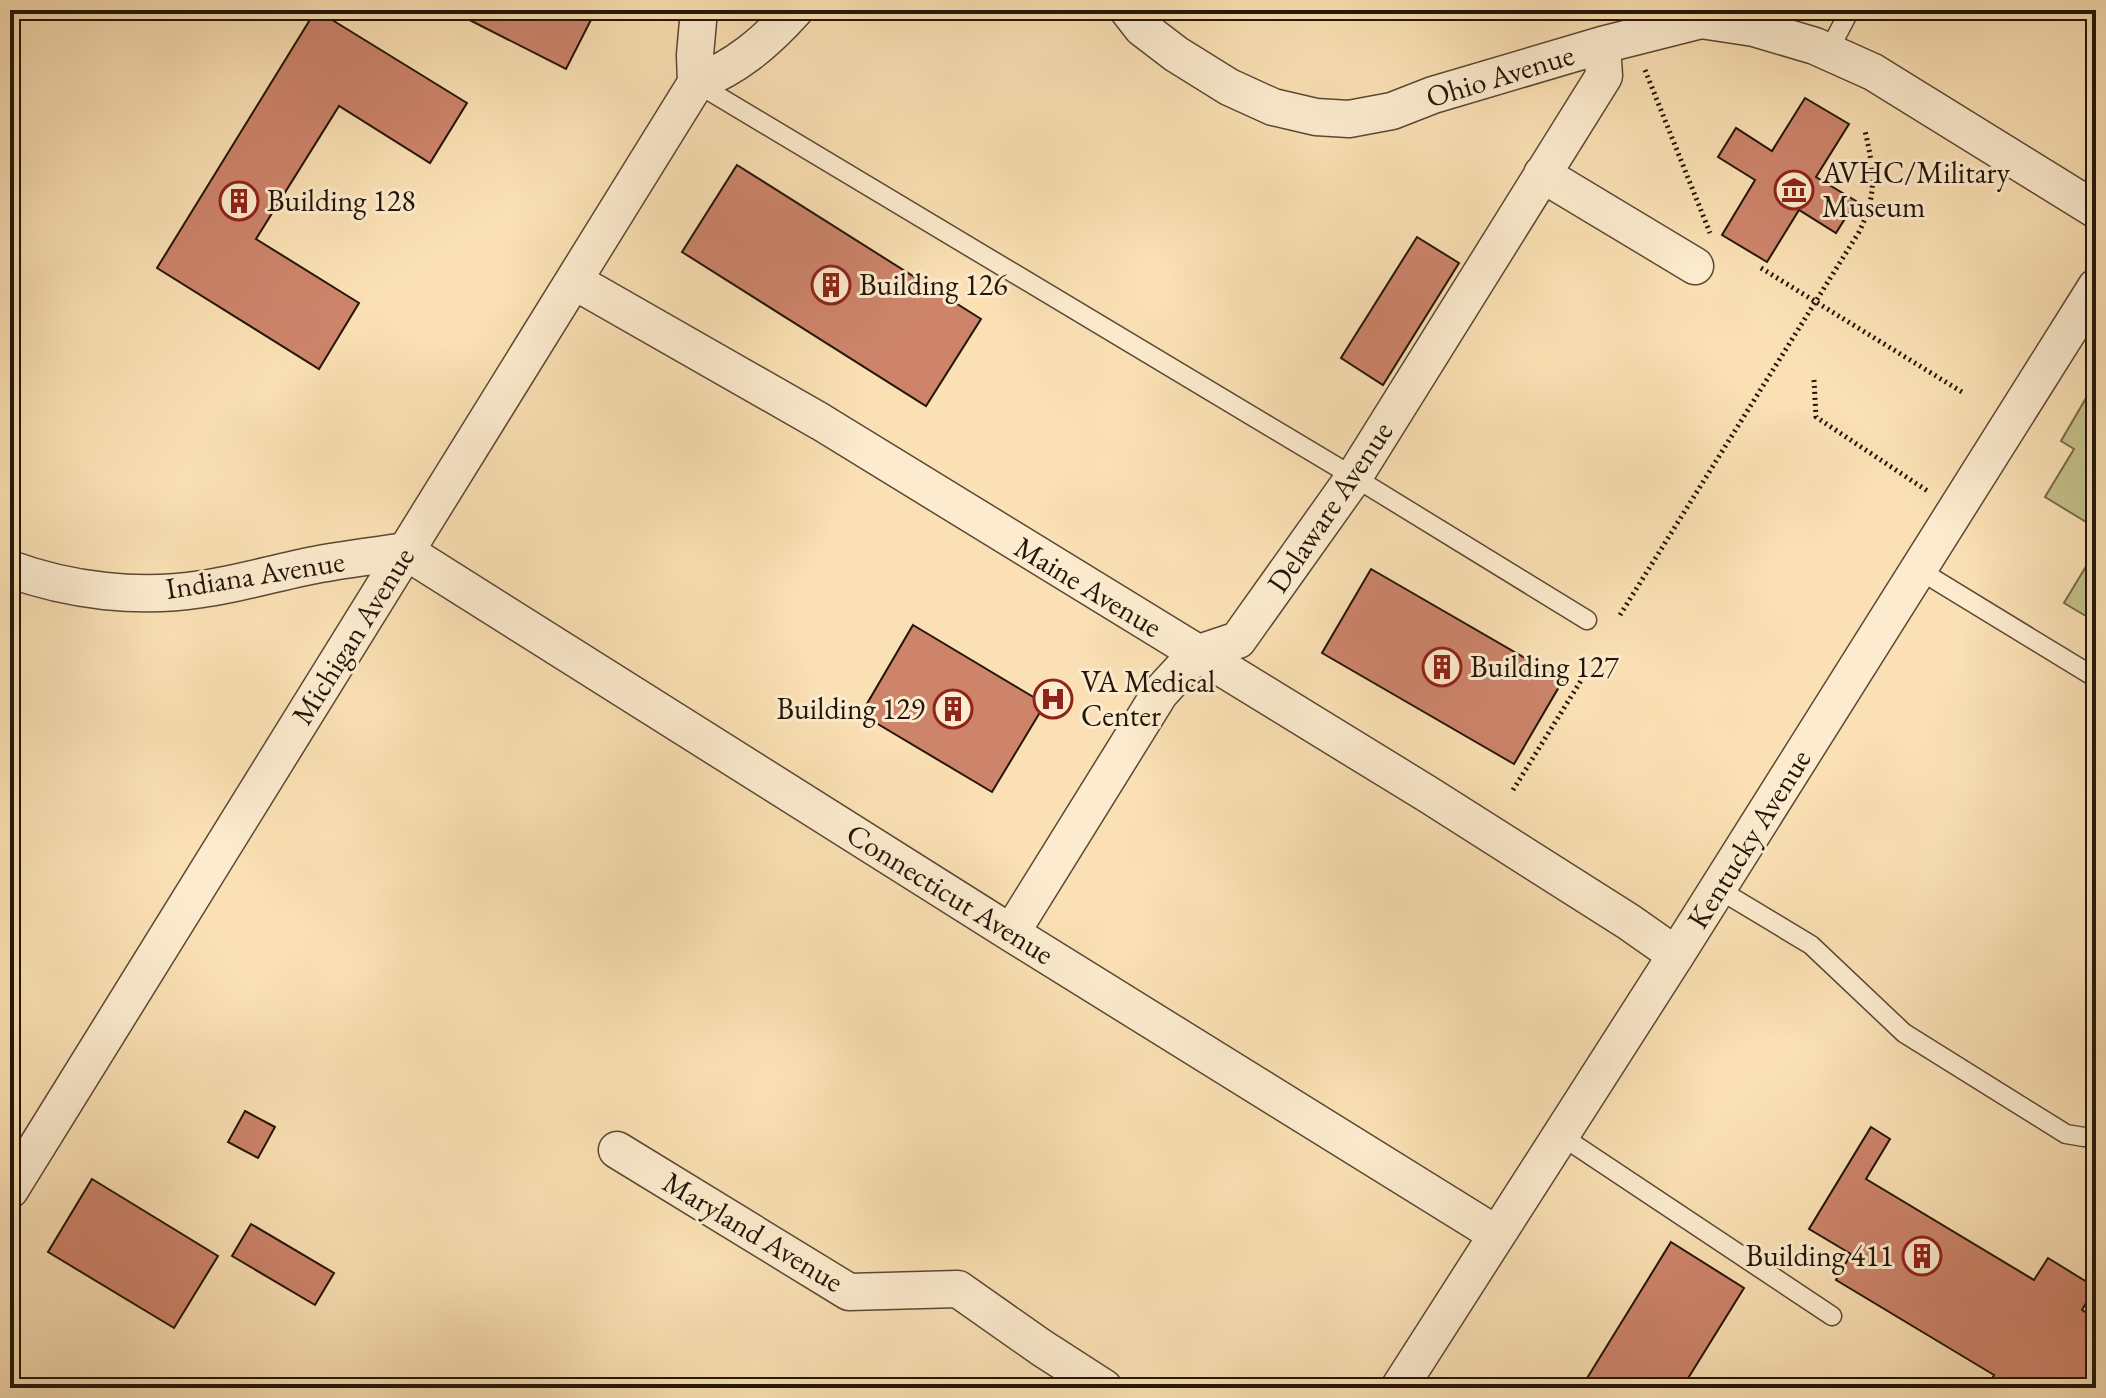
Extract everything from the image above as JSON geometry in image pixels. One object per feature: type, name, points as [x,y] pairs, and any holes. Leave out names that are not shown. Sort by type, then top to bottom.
[{"type":"street","points":[[699,10],[696,83],[717,75],[759,48],[795,10]]},
{"type":"street","name":"Ohio Avenue","points":[[1128,10],[1142,28],[1176,54],[1229,87],[1273,107],[1316,117],[1349,119],[1392,111],[1433,95],[1602,45],[1670,16],[1701,20],[1756,19],[1873,72],[2096,210]]},
{"type":"street","name":"Delaware Avenue","points":[[1011,933],[1160,693],[1196,654],[1238,640],[1354,477],[1604,76],[1602,45]]},
{"type":"street","name":"Michigan Avenue","points":[[10,1190],[696,83]]},
{"type":"street","points":[[1542,174],[1704,253]]},
{"type":"street","name":"Maine Avenue","points":[[574,281],[821,422],[1429,795],[1676,955]]},
{"type":"street","name":"Kentucky Avenue","points":[[1399,1388],[1718,889],[2096,287]]},
{"type":"street","name":"Indiana Avenue","points":[[10,569],[57,583],[93,589],[166,592],[202,589],[319,564],[405,551]]},
{"type":"street","name":"Connecticut Avenue","points":[[405,551],[1496,1234]]},
{"type":"street","name":"Maryland Avenue","points":[[617,1150],[849,1292],[958,1289],[1104,1388]]},
{"type":"lane","points":[[1828,52],[1850,10]]},
{"type":"lane","points":[[696,83],[1587,620]]},
{"type":"lane","points":[[1919,570],[2096,678]]},
{"type":"lane","points":[[1718,889],[1811,945],[1904,1033],[2066,1134],[2084,1137],[2094,1136],[2096,1132]]},
{"type":"lane","points":[[1560,1135],[1832,1316]]},
{"type":"path","points":[[1646,74],[1704,253]]},
{"type":"path","points":[[1620,615],[1868,215],[1874,182],[1865,131]]},
{"type":"path","points":[[1761,268],[1962,392]]},
{"type":"path","points":[[1814,380],[1816,417],[1908,479]]},
{"type":"path","points":[[1513,790],[1582,679]]},
{"type":"shaded area","points":[[2096,381],[2096,528],[2045,497],[2074,449],[2061,441]]},
{"type":"shaded area","points":[[2088,563],[2096,567],[2096,622],[2064,603]]},
{"type":"building","name":"Building 128","points":[[316,10],[467,103],[430,163],[339,106],[256,239],[359,303],[319,369],[157,268]]},
{"type":"building","points":[[450,10],[596,10],[566,69]]},
{"type":"building","name":"AVHC/Military Museum","points":[[1805,98],[1849,124],[1816,177],[1856,201],[1836,233],[1799,210],[1767,262],[1722,235],[1755,180],[1718,157],[1736,128],[1772,151]]},
{"type":"building","name":"Building 126","points":[[737,165],[981,319],[926,406],[682,252]]},
{"type":"building","points":[[1417,237],[1459,263],[1383,385],[1341,358]]},
{"type":"building","name":"Building 127","points":[[1371,569],[1563,680],[1514,764],[1322,653]]},
{"type":"building","name":"Building 129","points":[[913,625],[1045,704],[992,792],[861,714]]},
{"type":"building","points":[[245,1111],[275,1127],[258,1158],[228,1142]]},
{"type":"building","name":"Building 411","points":[[1871,1127],[1890,1139],[1866,1179],[2034,1280],[2048,1258],[2095,1287],[2082,1310],[2096,1319],[2096,1388],[1987,1388],[1994,1375],[1836,1280],[1851,1254],[1809,1229]]},
{"type":"building","points":[[92,1179],[218,1256],[174,1328],[48,1252]]},
{"type":"building","points":[[251,1224],[334,1273],[315,1305],[232,1256]]},
{"type":"building","points":[[1671,1242],[1744,1288],[1682,1388],[1581,1388]]},
{"type":"place","name":"AVHC/Military Museum","points":[[1794,190]]},
{"type":"place","name":"Building 128","points":[[239,201]]},
{"type":"place","name":"Building 126","points":[[831,285]]},
{"type":"place","name":"Building 127","points":[[1442,667]]},
{"type":"place","name":"VA Medical Center","points":[[1053,699]]},
{"type":"place","name":"Building 129","points":[[953,709]]},
{"type":"place","name":"Building 411","points":[[1922,1256]]}]
